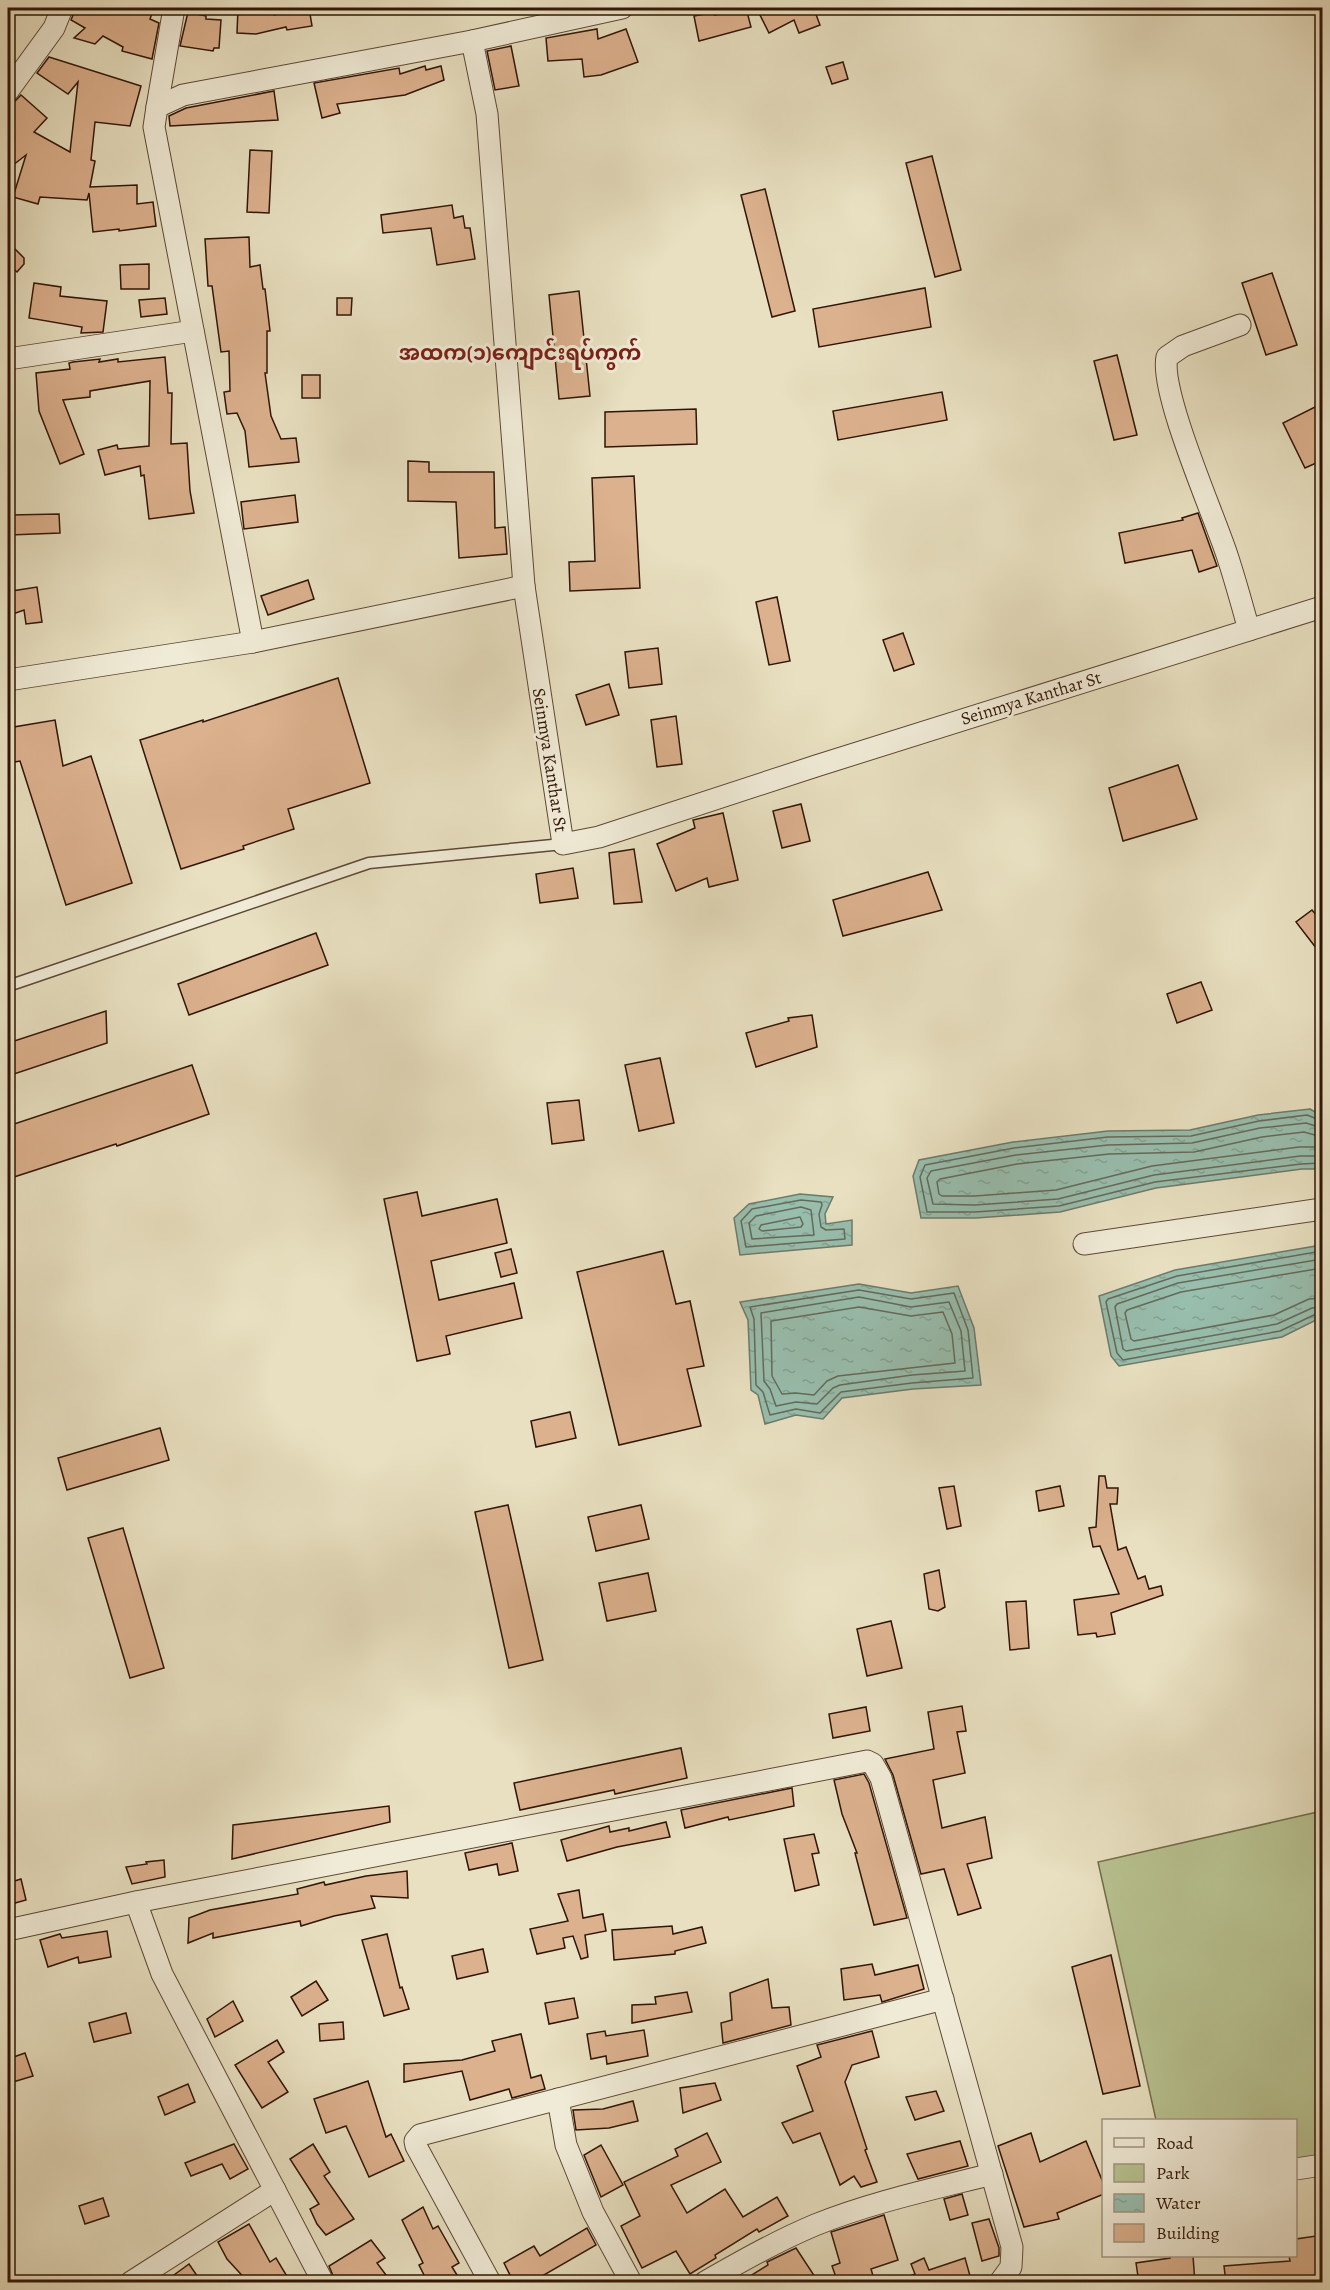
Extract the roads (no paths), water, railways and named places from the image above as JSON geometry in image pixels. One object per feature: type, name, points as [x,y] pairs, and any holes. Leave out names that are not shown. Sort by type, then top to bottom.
[{"type":"street","points":[[8,92],[54,28],[62,8]]},
{"type":"street","points":[[174,8],[154,127],[253,642]]},
{"type":"street","points":[[157,107],[183,95],[472,41],[622,8]]},
{"type":"street","name":"Seinmya Kanthar St","points":[[472,41],[487,114],[524,586],[563,844],[598,837],[1323,607]]},
{"type":"street","points":[[1240,325],[1173,351],[1167,357],[1165,365],[1177,412],[1227,555],[1249,630]]},
{"type":"street","points":[[8,359],[193,332]]},
{"type":"street","points":[[8,680],[253,642],[524,586]]},
{"type":"street","points":[[1084,1244],[1323,1209]]},
{"type":"street","points":[[8,1930],[136,1902],[867,1761],[873,1764],[881,1778],[1012,2247],[1011,2267],[1000,2283]]},
{"type":"street","points":[[136,1902],[162,1974],[323,2283]]},
{"type":"street","points":[[490,2283],[416,2146],[415,2141],[420,2135],[943,1999]]},
{"type":"street","points":[[558,2099],[566,2145],[593,2212],[631,2283]]},
{"type":"street","points":[[1297,2169],[1323,2165]]},
{"type":"street","points":[[705,2283],[737,2264],[815,2226],[891,2200],[992,2174]]},
{"type":"street","points":[[131,2283],[275,2190]]},
{"type":"lane","points":[[8,986],[369,863],[563,844]]},
{"type":"water","points":[[1310,1109],[1322,1116],[1322,1169],[1302,1169],[1156,1188],[1060,1212],[976,1218],[921,1218],[913,1176],[919,1160],[1013,1142],[1108,1131],[1190,1130],[1258,1115]]},
{"type":"water","points":[[800,1194],[833,1197],[825,1214],[826,1224],[852,1220],[852,1245],[740,1255],[734,1218],[749,1204]]},
{"type":"water","points":[[1322,1245],[1322,1321],[1316,1320],[1282,1337],[1119,1366],[1111,1356],[1099,1296],[1175,1270]]},
{"type":"water","points":[[859,1284],[911,1293],[958,1286],[974,1328],[981,1385],[913,1389],[842,1398],[823,1419],[796,1415],[765,1424],[758,1395],[751,1390],[748,1320],[740,1302]]},
{"type":"district","name":"အထက(၁)ကျောင်းရပ်ကွက်","points":[[520,353]]}]
